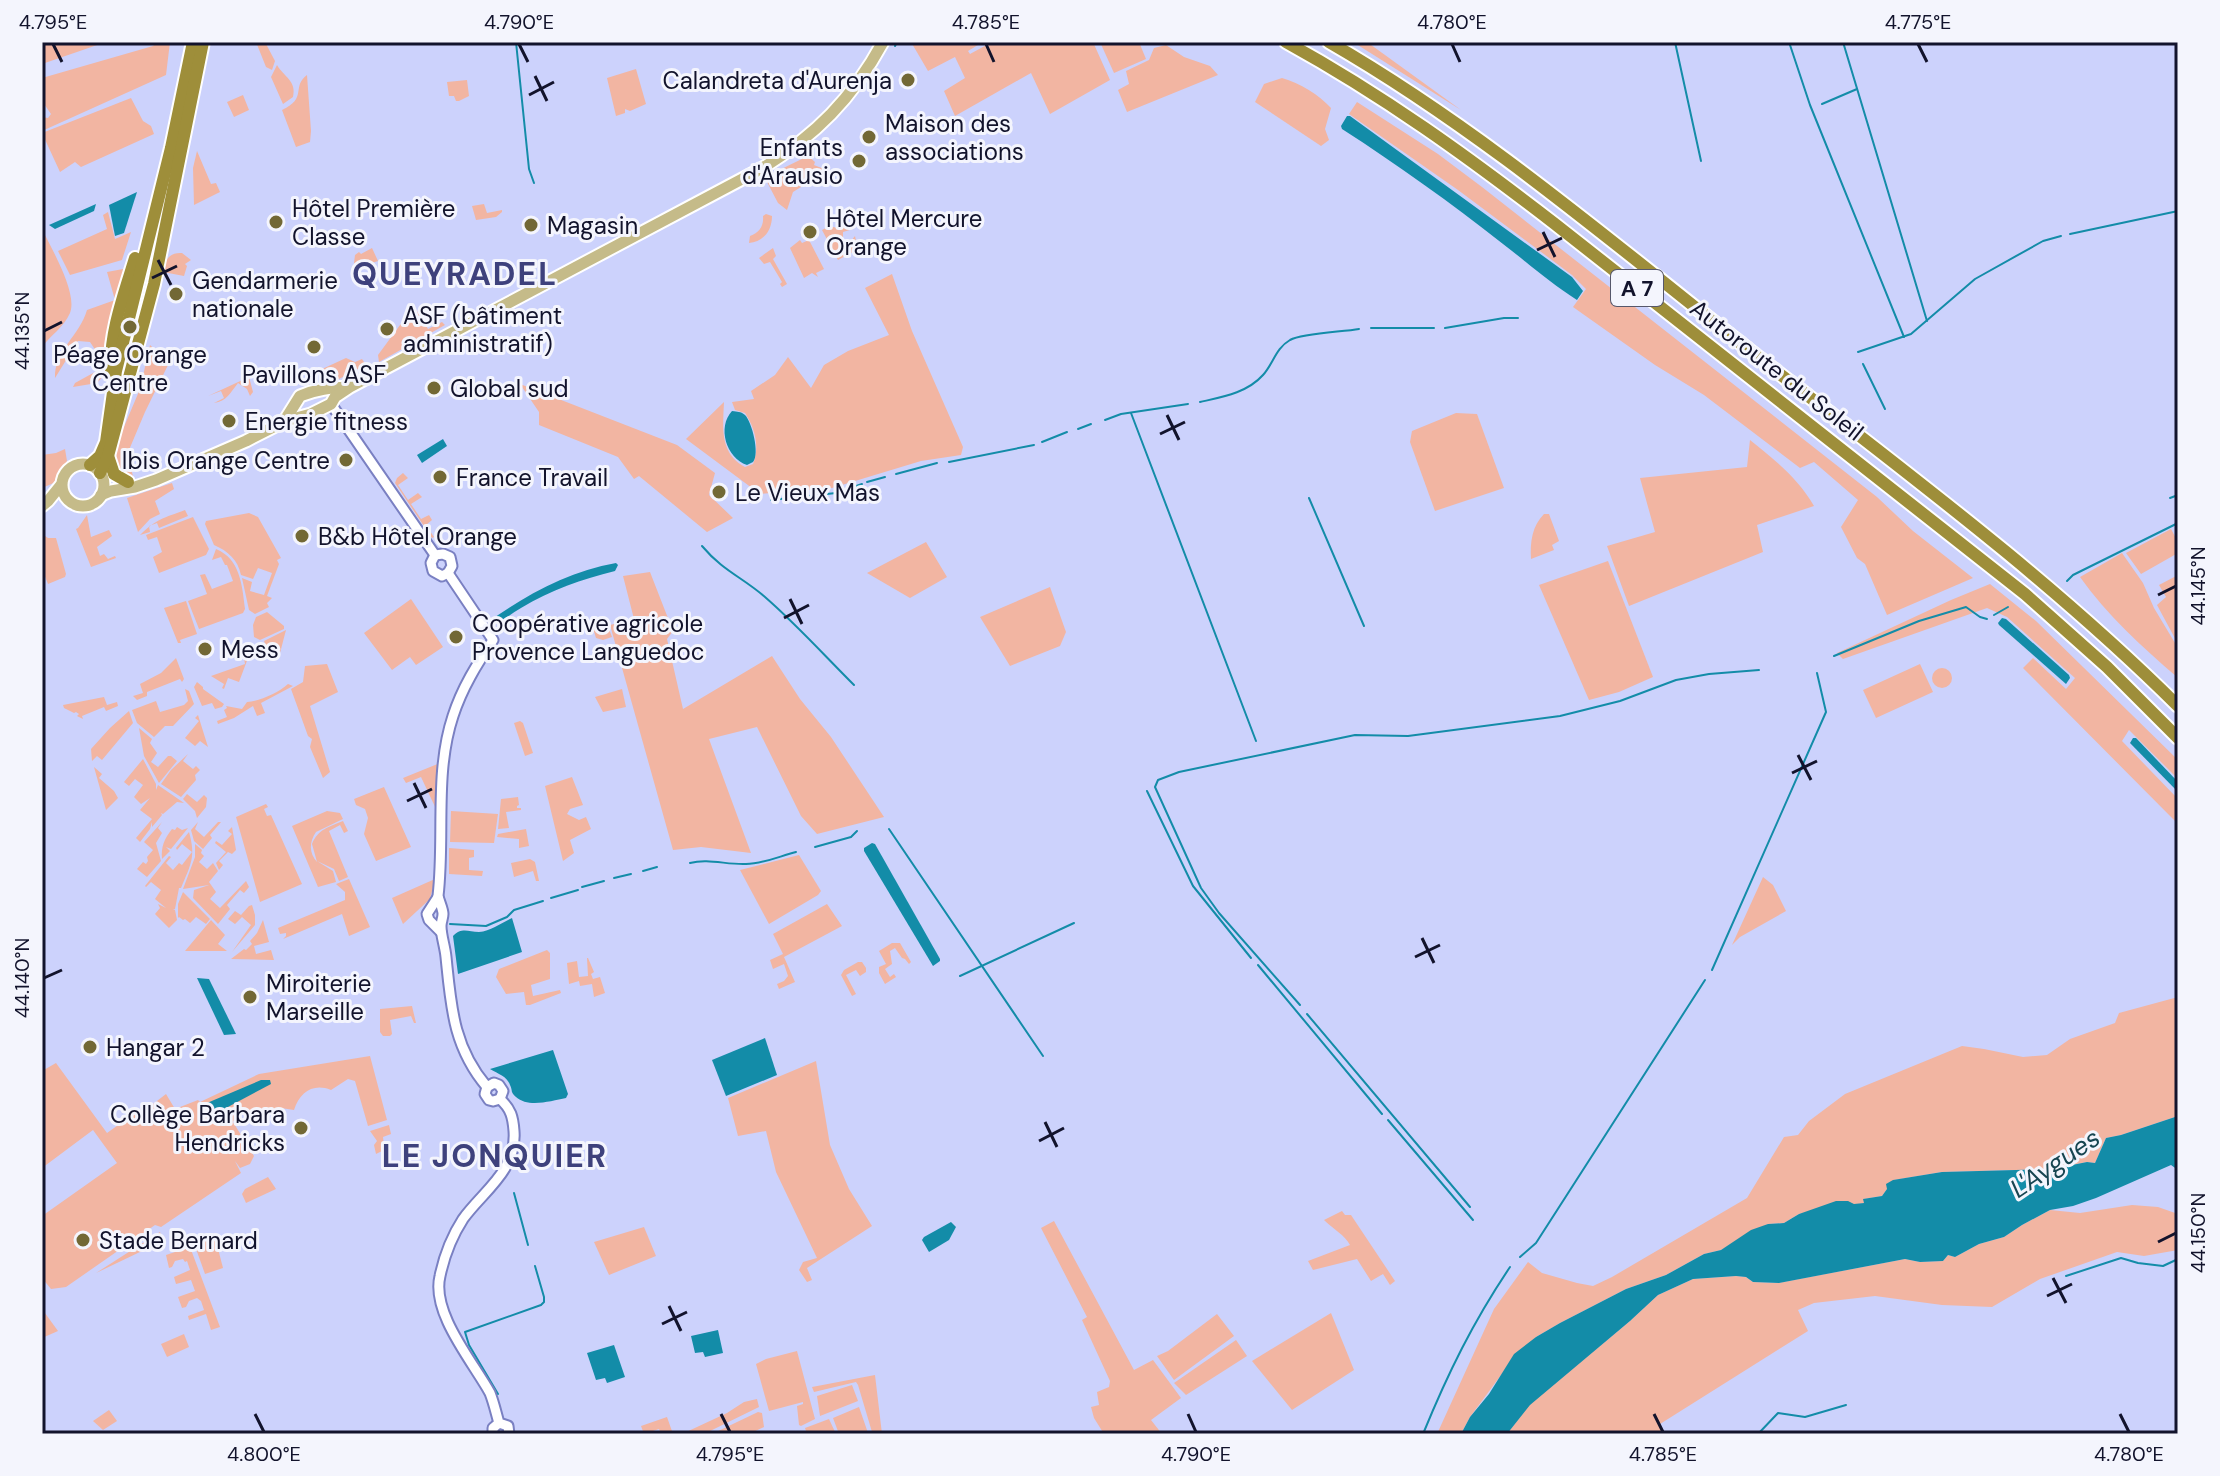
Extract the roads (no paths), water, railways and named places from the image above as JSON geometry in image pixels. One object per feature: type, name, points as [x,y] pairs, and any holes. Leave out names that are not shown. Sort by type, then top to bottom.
[{"type":"highway","points":[[109,423],[135,321],[155,209],[188,92],[186,77],[198,42]]},
{"type":"highway","points":[[97,471],[108,456],[154,284],[198,42]]},
{"type":"highway","name":"Autoroute du Soleil","points":[[1286,42],[1403,112],[1491,174],[2025,594],[2096,657],[2178,738]]},
{"type":"highway","name":"Autoroute du Soleil","points":[[1329,42],[1453,121],[1607,238],[1993,541],[2088,620],[2178,706]]},
{"type":"highway","points":[[113,391],[111,349],[137,251],[155,209]]},
{"type":"highway","points":[[111,374],[133,277],[149,240]]},
{"type":"highway","points":[[97,471],[106,442],[113,391],[138,277],[149,240]]},
{"type":"highway","points":[[108,456],[114,474],[128,482]]},
{"type":"main road","points":[[101,495],[147,483],[246,441],[299,411],[311,414],[350,387],[755,172],[804,140],[838,109],[883,42]]},
{"type":"main road","points":[[299,411],[296,400],[300,396],[324,388],[332,397]]},
{"type":"main road","points":[[45,504],[61,485],[65,473],[83,464],[128,482],[172,471]]},
{"type":"main road","points":[[61,485],[68,500],[77,506],[86,506],[101,495],[104,485],[97,471]]},
{"type":"main road","points":[[45,504],[68,500]]},
{"type":"street","points":[[332,397],[435,555]]},
{"type":"street","points":[[435,555],[450,557],[452,566],[448,573],[438,575],[433,571],[431,563],[435,555]]},
{"type":"street","points":[[437,921],[428,918],[427,914],[436,907],[438,896],[444,759],[452,718],[464,688],[493,640],[448,573]]},
{"type":"street","points":[[436,907],[443,913],[437,921]]},
{"type":"street","points":[[437,921],[449,1002],[467,1058],[487,1087],[485,1094],[489,1100],[500,1099],[511,1113],[515,1140],[503,1174],[461,1222],[447,1252],[438,1287],[443,1310],[494,1403],[499,1423]]},
{"type":"street","points":[[493,1434],[493,1428],[499,1423]]},
{"type":"street","points":[[499,1423],[508,1426],[509,1434]]},
{"type":"water","points":[[1347,116],[1572,277],[1583,291],[1577,300],[1444,199],[1342,129]]},
{"type":"water","points":[[137,192],[124,233],[115,236],[109,205]]},
{"type":"water","points":[[96,204],[94,211],[55,229],[49,225]]},
{"type":"water","points":[[732,411],[745,415],[752,431],[755,458],[747,465],[734,456],[726,441],[725,425]]},
{"type":"water","points":[[443,439],[447,446],[422,463],[417,455]]},
{"type":"water","points":[[616,563],[615,571],[567,586],[501,620],[488,622],[549,585]]},
{"type":"water","points":[[2002,618],[2069,675],[2066,684],[1999,625]]},
{"type":"water","points":[[2133,738],[2178,782],[2178,792],[2130,743]]},
{"type":"water","points":[[872,843],[940,959],[933,966],[864,851]]},
{"type":"water","points":[[512,918],[522,952],[458,974],[453,936],[462,931],[488,930]]},
{"type":"water","points":[[197,978],[209,979],[236,1034],[224,1035]]},
{"type":"water","points":[[765,1038],[777,1075],[726,1096],[712,1060]]},
{"type":"water","points":[[553,1050],[568,1094],[566,1098],[540,1103],[521,1100],[513,1094],[507,1079],[490,1069]]},
{"type":"water","points":[[261,1080],[270,1080],[271,1084],[211,1116],[206,1108],[207,1103]]},
{"type":"water","points":[[2178,1116],[2178,1170],[2171,1165],[2096,1198],[2050,1210],[2004,1237],[1979,1244],[1955,1257],[1948,1255],[1943,1261],[1905,1259],[1779,1283],[1753,1282],[1736,1276],[1693,1279],[1658,1295],[1530,1405],[1507,1434],[1461,1434],[1514,1354],[1536,1337],[1626,1289],[1666,1275],[1704,1254],[1721,1250],[1751,1230],[1784,1223],[1799,1214],[1836,1201],[1864,1203],[1863,1199],[1882,1196],[1887,1189],[1886,1184],[1893,1180],[1942,1172],[2052,1169],[2095,1163],[2106,1138]]},
{"type":"water","points":[[951,1222],[956,1227],[949,1240],[929,1252],[922,1240],[924,1237]]},
{"type":"water","points":[[718,1330],[723,1353],[705,1357],[703,1352],[695,1353],[691,1336]]},
{"type":"water","points":[[614,1345],[625,1377],[607,1383],[605,1378],[596,1380],[587,1353]]},
{"type":"waterway","points":[[516,42],[529,169],[534,183]]},
{"type":"waterway","points":[[895,46],[897,42]]},
{"type":"waterway","points":[[1675,42],[1701,161]]},
{"type":"waterway","points":[[1789,42],[1810,105],[1904,337]]},
{"type":"waterway","points":[[1843,42],[1927,321]]},
{"type":"waterway","points":[[1822,104],[1857,89]]},
{"type":"waterway","points":[[2070,234],[2178,211]]},
{"type":"waterway","points":[[1858,352],[1911,334],[1975,279],[2043,241],[2061,236]]},
{"type":"waterway","points":[[1445,328],[1518,318]]},
{"type":"waterway","points":[[1371,328],[1434,328]]},
{"type":"waterway","points":[[1200,402],[1250,386],[1263,375],[1281,347],[1290,340],[1359,329]]},
{"type":"waterway","points":[[1863,364],[1885,409]]},
{"type":"waterway","points":[[1105,420],[1121,414],[1188,404]]},
{"type":"waterway","points":[[1131,413],[1256,741]]},
{"type":"waterway","points":[[1078,429],[1091,424]]},
{"type":"waterway","points":[[1042,442],[1067,432]]},
{"type":"waterway","points":[[949,462],[1034,445]]},
{"type":"waterway","points":[[896,474],[937,463]]},
{"type":"waterway","points":[[867,482],[885,477]]},
{"type":"waterway","points":[[771,500],[836,493],[862,484]]},
{"type":"waterway","points":[[2170,498],[2178,495]]},
{"type":"waterway","points":[[1309,498],[1364,626]]},
{"type":"waterway","points":[[2067,581],[2073,575],[2178,523]]},
{"type":"waterway","points":[[702,546],[717,562],[776,607],[854,685]]},
{"type":"waterway","points":[[1834,656],[1919,621],[1966,607],[1987,619]]},
{"type":"waterway","points":[[1994,615],[2008,607]]},
{"type":"waterway","points":[[1300,1005],[1219,913],[1201,888],[1155,787],[1158,780],[1179,772],[1355,735],[1408,736],[1560,716],[1620,701],[1676,680],[1759,670]]},
{"type":"waterway","points":[[1712,970],[1826,712],[1817,673]]},
{"type":"waterway","points":[[1147,791],[1193,886],[1251,958]]},
{"type":"waterway","points":[[889,829],[1043,1056]]},
{"type":"waterway","points":[[815,847],[851,837],[857,831]]},
{"type":"waterway","points":[[690,863],[752,864],[796,852]]},
{"type":"waterway","points":[[643,871],[657,867]]},
{"type":"waterway","points":[[614,878],[631,874]]},
{"type":"waterway","points":[[582,887],[604,881]]},
{"type":"waterway","points":[[551,898],[578,890]]},
{"type":"waterway","points":[[450,924],[486,926],[507,917],[514,910],[543,901]]},
{"type":"waterway","points":[[960,976],[1074,923]]},
{"type":"waterway","points":[[1258,965],[1382,1114]]},
{"type":"waterway","points":[[1520,1257],[1536,1243],[1705,980]]},
{"type":"waterway","points":[[1307,1014],[1470,1207]]},
{"type":"waterway","points":[[1388,1120],[1473,1220]]},
{"type":"waterway","points":[[514,1193],[528,1245]]},
{"type":"waterway","points":[[2066,1276],[2121,1258],[2163,1266],[2178,1259]]},
{"type":"waterway","points":[[498,1394],[469,1345],[465,1332],[541,1305],[544,1297],[535,1266]]},
{"type":"waterway","points":[[1423,1434],[1462,1348],[1510,1267]]},
{"type":"waterway","points":[[1758,1434],[1778,1413],[1805,1417],[1846,1405]]},
{"type":"place","name":"Calandreta d'Aurenja","points":[[908,80]]},
{"type":"place","name":"Maison des associations","points":[[869,137]]},
{"type":"place","name":"Enfants d'Arausio","points":[[859,161]]},
{"type":"place","name":"Hôtel Première Classe","points":[[276,222]]},
{"type":"place","name":"Magasin","points":[[531,225]]},
{"type":"place","name":"Hôtel Mercure Orange","points":[[810,232]]},
{"type":"place","name":"Gendarmerie nationale","points":[[176,294]]},
{"type":"place","name":"Péage Orange Centre","points":[[130,327]]},
{"type":"place","name":"ASF (bâtiment administratif)","points":[[387,329]]},
{"type":"place","name":"Pavillons ASF","points":[[314,347]]},
{"type":"place","name":"Global sud","points":[[434,388]]},
{"type":"place","name":"Energie fitness","points":[[229,421]]},
{"type":"place","name":"Ibis Orange Centre","points":[[346,460]]},
{"type":"place","name":"France Travail","points":[[440,477]]},
{"type":"place","name":"Le Vieux Mas","points":[[719,492]]},
{"type":"place","name":"B&b Hôtel Orange","points":[[302,536]]},
{"type":"place","name":"Coopérative agricole Provence Languedoc","points":[[456,637]]},
{"type":"place","name":"Mess","points":[[205,649]]},
{"type":"place","name":"Miroiterie Marseille","points":[[250,997]]},
{"type":"place","name":"Hangar 2","points":[[90,1047]]},
{"type":"place","name":"Collège Barbara Hendricks","points":[[301,1128]]},
{"type":"place","name":"Stade Bernard","points":[[83,1240]]},
{"type":"district","name":"QUEYRADEL","points":[[455,274]]},
{"type":"district","name":"LE JONQUIER","points":[[495,1156]]},
{"type":"water label","name":"L'Aygues","points":[[2055,1163]]}]
